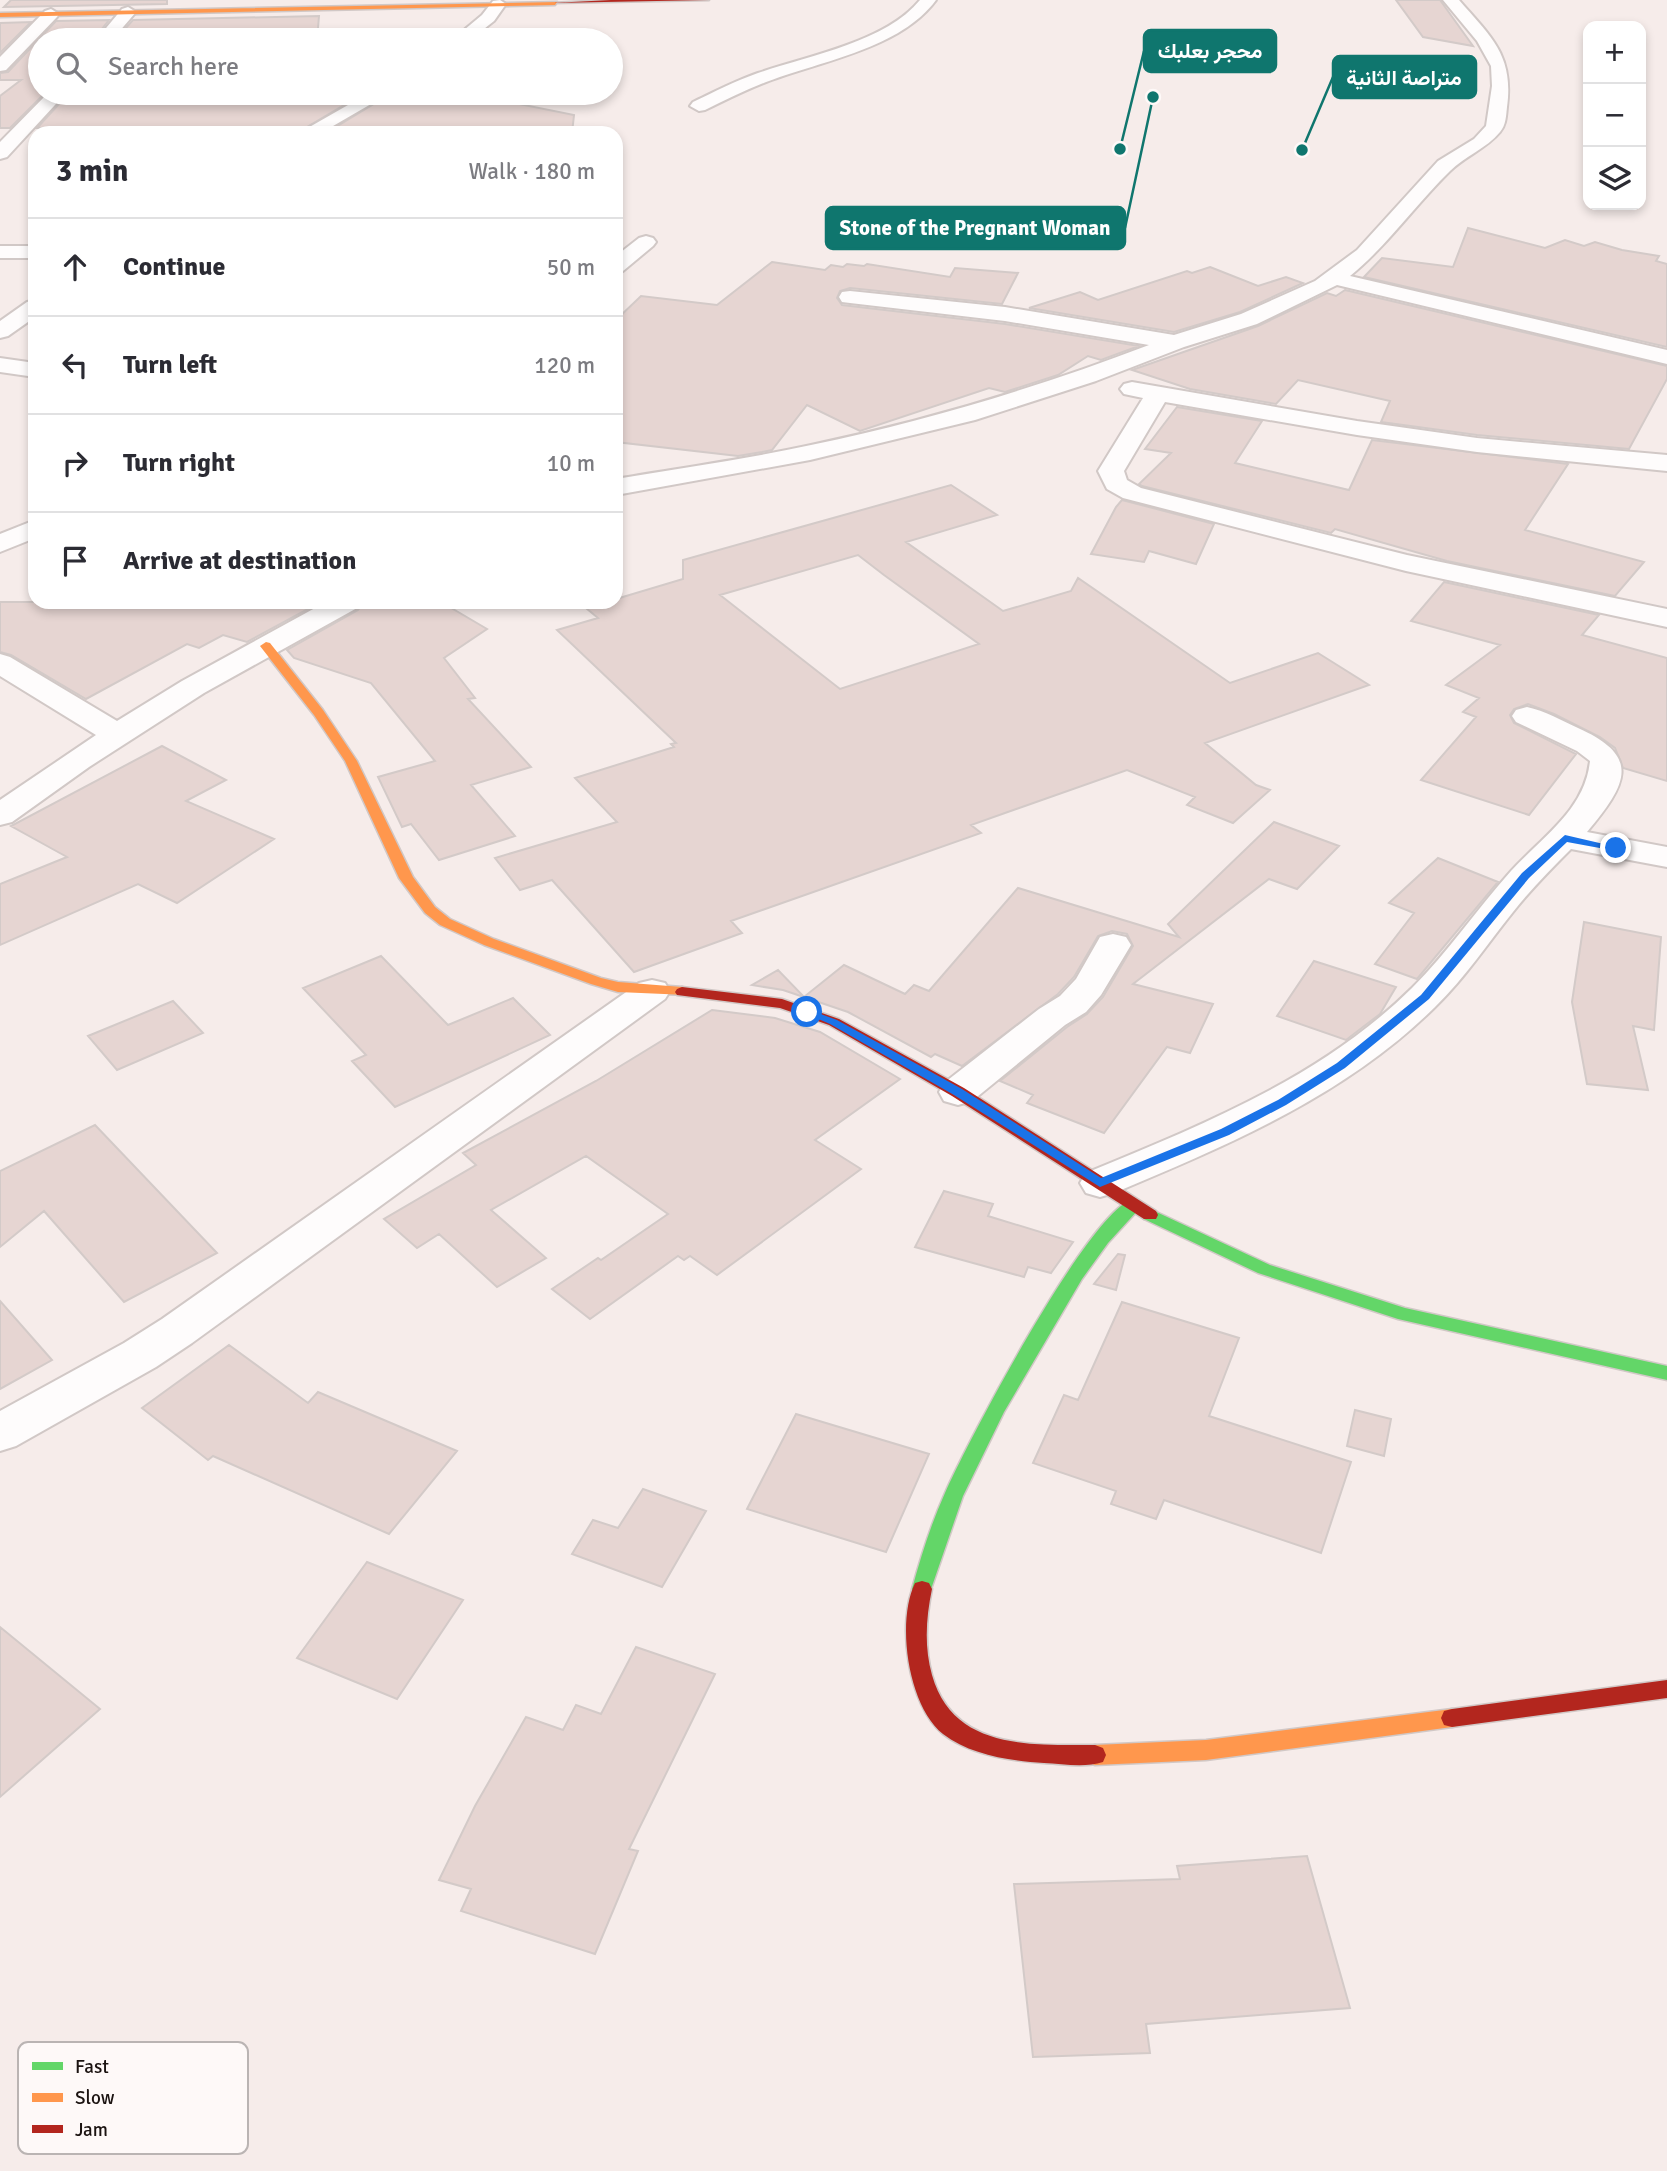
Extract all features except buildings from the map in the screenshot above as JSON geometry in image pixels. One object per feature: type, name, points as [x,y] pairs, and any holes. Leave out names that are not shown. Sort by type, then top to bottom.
[{"type":"street","points":[[0,9],[412,0]]},
{"type":"street","points":[[0,15],[706,0]]},
{"type":"street","points":[[699,106],[759,79],[873,37],[905,21],[922,9],[928,0]]},
{"type":"street","points":[[623,483],[753,464],[864,441],[966,415],[1088,376],[1176,342],[1277,309],[1335,278],[1364,254],[1445,165],[1480,143],[1495,127],[1501,86],[1499,66],[1471,22],[1451,0]]},
{"type":"street","points":[[475,28],[488,18],[498,4]]},
{"type":"street","points":[[114,28],[128,12]]},
{"type":"street","points":[[37,28],[51,14]]},
{"type":"street","points":[[0,66],[28,37]]},
{"type":"street","points":[[0,153],[46,105]]},
{"type":"street","points":[[321,126],[359,105]]},
{"type":"street","points":[[623,261],[646,242]]},
{"type":"street","points":[[0,251],[28,252]]},
{"type":"street","points":[[1335,278],[1667,357]]},
{"type":"street","points":[[850,297],[1005,314],[1176,342]]},
{"type":"street","points":[[0,331],[28,312]]},
{"type":"street","points":[[0,365],[28,369]]},
{"type":"street","points":[[1088,376],[1157,394],[1357,428],[1477,445],[1667,463]]},
{"type":"street","points":[[1157,394],[1111,471],[1116,484],[1132,493],[1406,563],[1667,618]]},
{"type":"street","points":[[0,544],[28,531]]},
{"type":"street","points":[[0,815],[118,734],[334,609]]},
{"type":"street","points":[[266,646],[319,713],[351,761],[406,878],[430,911],[463,931],[596,981],[652,991],[731,996],[795,1008],[834,1022],[958,1092],[1164,1224],[1252,1264],[1327,1291],[1404,1314],[1667,1373]]},
{"type":"street","points":[[0,663],[118,734]]},
{"type":"street","points":[[1100,1183],[1225,1132],[1282,1103],[1341,1065],[1425,997],[1525,876],[1565,838],[1598,790],[1606,769],[1604,756],[1588,744],[1527,716]]},
{"type":"street","points":[[1565,838],[1667,857]]},
{"type":"street","points":[[958,1092],[1052,1017],[1077,1002],[1113,945]]},
{"type":"street","points":[[0,1433],[177,1331],[652,991]]},
{"type":"street","points":[[1133,1205],[1097,1241],[1076,1269],[985,1425],[919,1591],[913,1637],[920,1674],[932,1702],[954,1730],[993,1749],[1035,1755],[1185,1751],[1290,1741],[1667,1689]]},
{"type":"traffic: fast","points":[[922,1589],[953,1496],[996,1409],[1076,1275],[1102,1239],[1133,1205]]},
{"type":"traffic: fast","points":[[1150,1215],[1264,1269],[1404,1314],[1667,1373]]},
{"type":"traffic: slow","points":[[0,15],[555,3]]},
{"type":"traffic: slow","points":[[266,646],[319,713],[351,761],[406,878],[430,910],[445,922],[489,942],[596,981],[618,987],[682,992]]},
{"type":"traffic: slow","points":[[1095,1755],[1206,1750],[1452,1718]]},
{"type":"traffic: jam","points":[[555,3],[706,0]]},
{"type":"traffic: jam","points":[[682,992],[782,1004],[834,1022],[958,1092],[1150,1215]]},
{"type":"traffic: jam","points":[[922,1589],[916,1634],[920,1668],[933,1704],[949,1726],[962,1735],[998,1747],[1040,1753],[1095,1755]]},
{"type":"traffic: jam","points":[[1452,1718],[1667,1689]]},
{"type":"place","name":"Stone of the Pregnant Woman","points":[[1153,97]]},
{"type":"place","name":"محجر بعلبك","points":[[1120,149]]},
{"type":"place","name":"متراصة الثانية","points":[[1302,150]]},
{"type":"route","points":[[807,1012],[834,1022],[958,1092],[1100,1183],[1225,1132],[1282,1103],[1341,1065],[1392,1027],[1425,997],[1525,876],[1565,838],[1616,848]]}]
